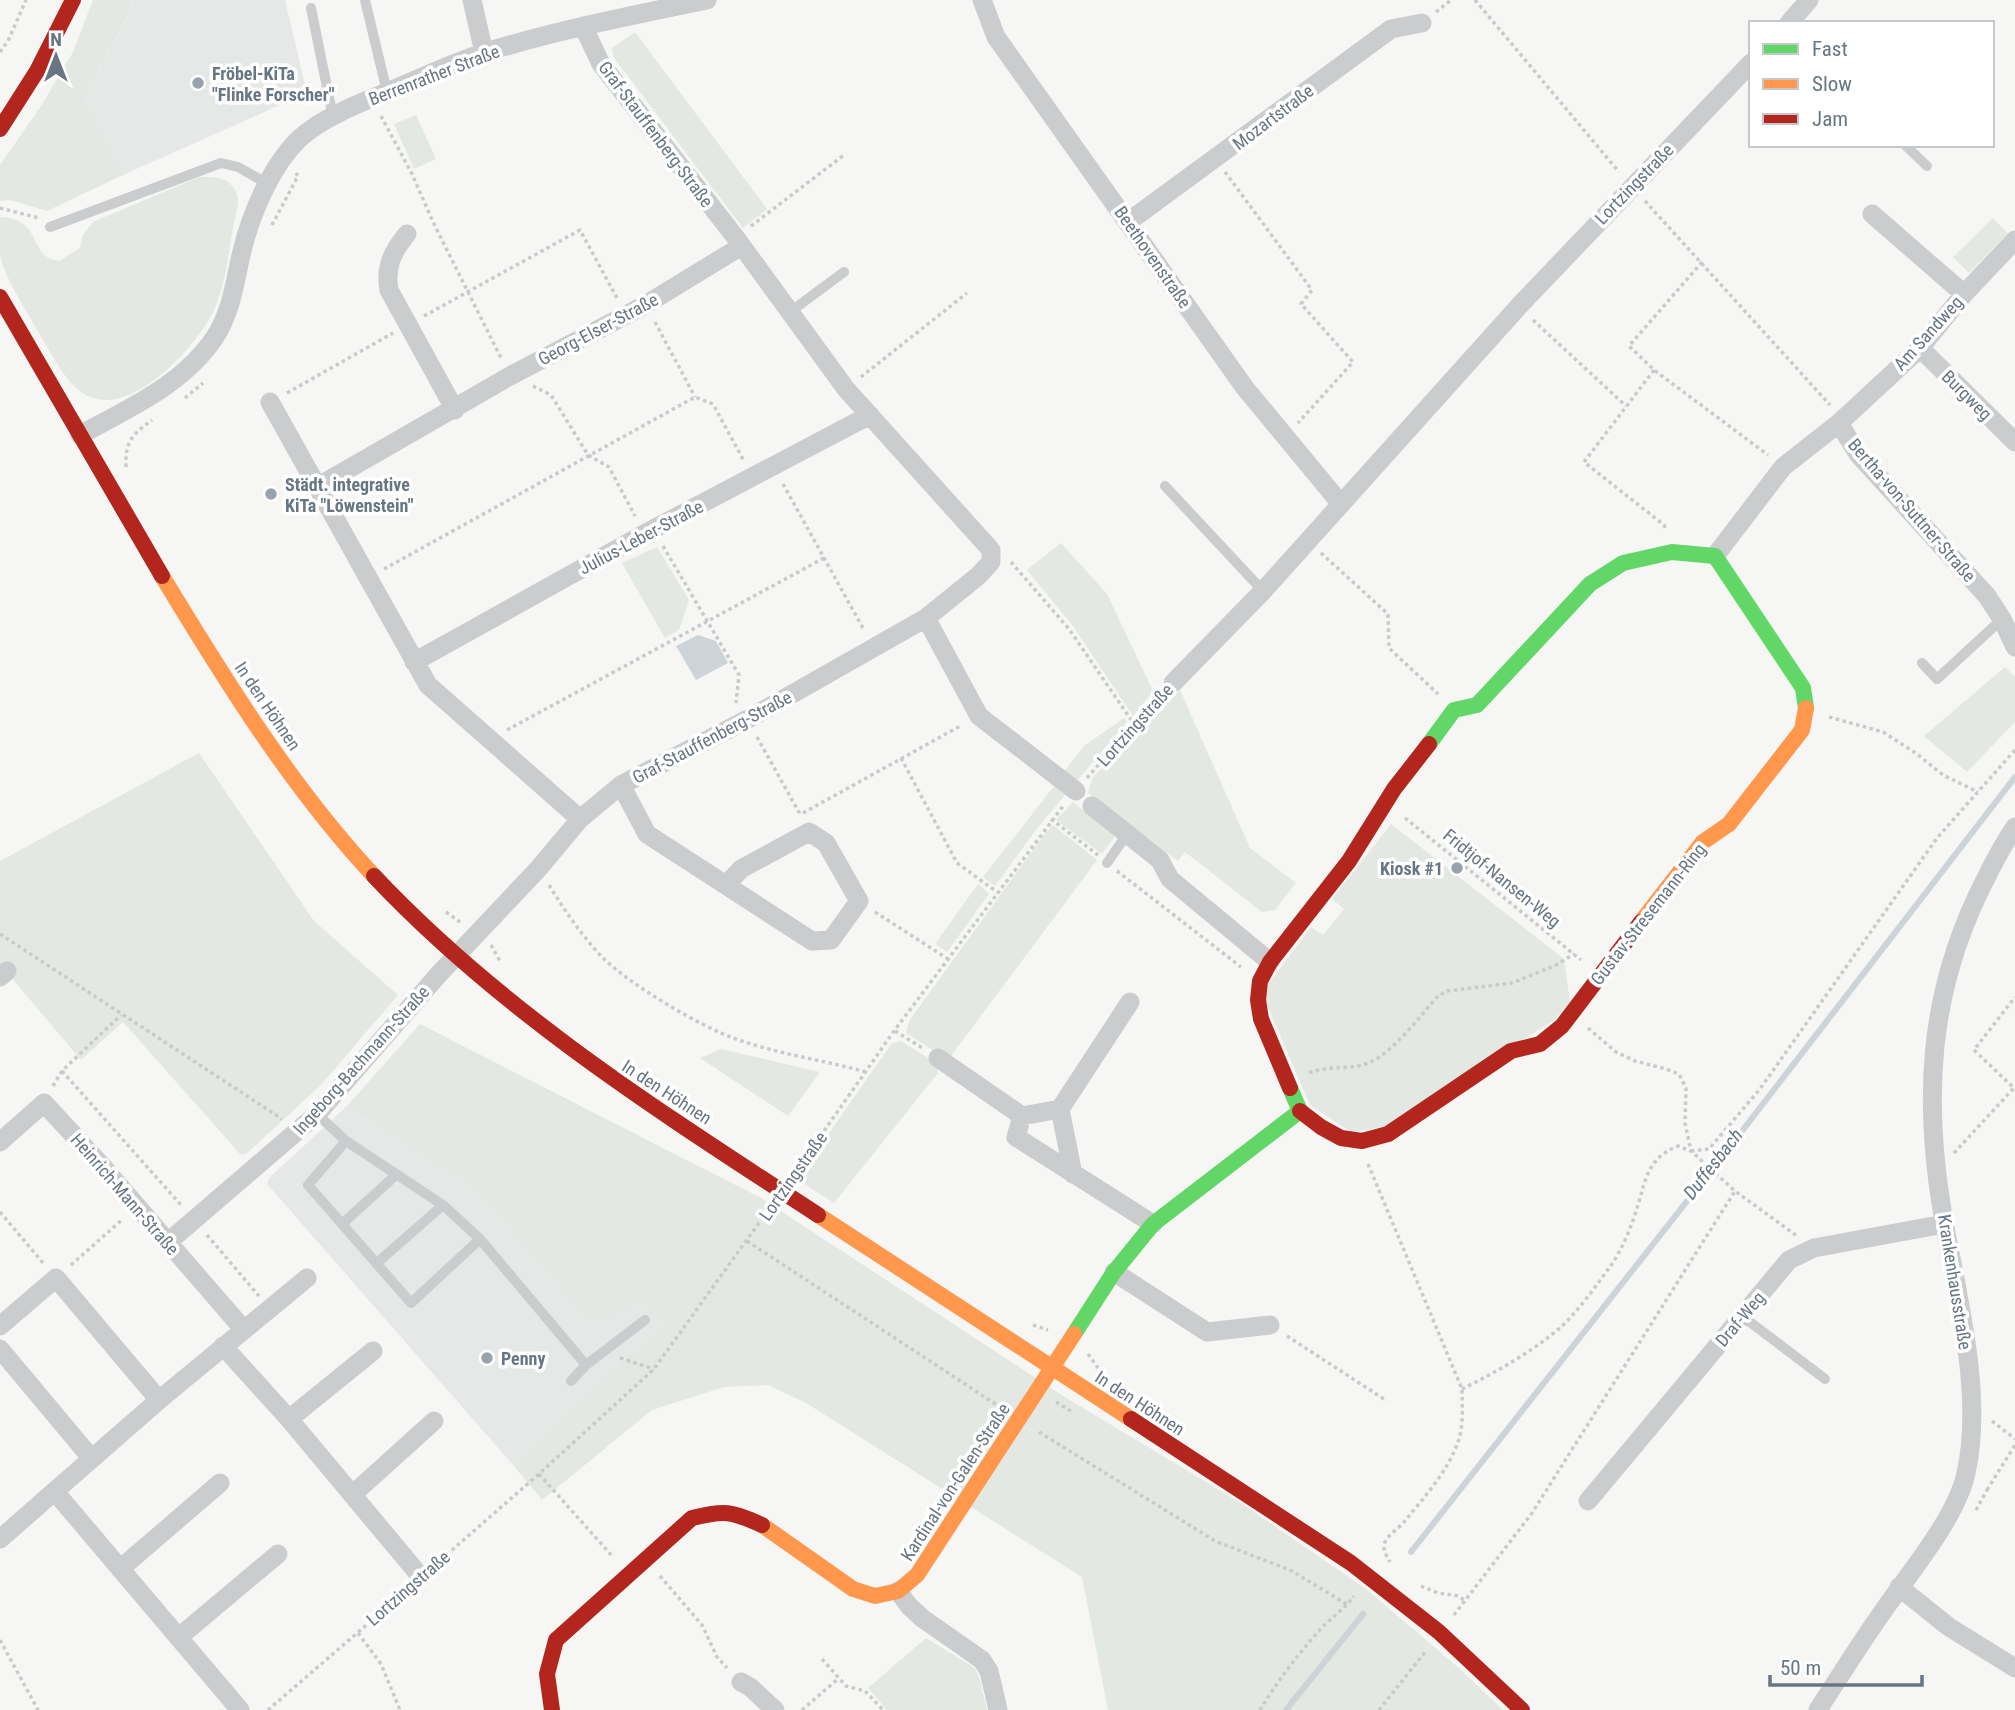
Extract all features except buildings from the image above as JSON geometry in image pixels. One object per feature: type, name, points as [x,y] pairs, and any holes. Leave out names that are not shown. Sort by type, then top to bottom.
[{"type":"street","points":[[0,129],[37,71],[73,0]]},
{"type":"street","points":[[472,0],[484,53]]},
{"type":"street","name":"Berrenrather Straße","points":[[80,435],[167,386],[195,363],[216,335],[230,306],[243,247],[256,208],[283,158],[300,138],[333,117],[380,95],[484,53],[583,26],[707,0]]},
{"type":"street","name":"Beethovenstraße","points":[[982,0],[996,37],[1245,388],[1341,504]]},
{"type":"street","points":[[1791,21],[1806,1]]},
{"type":"street","name":"Mozartstraße","points":[[1128,222],[1391,29],[1422,23]]},
{"type":"street","name":"Graf-Stauffenberg-Straße","points":[[456,957],[539,868],[580,819],[621,785],[744,721],[926,618],[978,576],[991,562],[991,550],[846,389],[738,242],[601,64],[583,26]]},
{"type":"street","name":"Lortzingstraße","points":[[1173,683],[1308,542],[1519,306],[1749,64]]},
{"type":"street","points":[[1872,214],[1964,294]]},
{"type":"street","points":[[407,234],[393,250],[386,274],[389,290],[455,410]]},
{"type":"street","name":"Am Sandweg","points":[[1839,423],[1920,348],[1964,294],[2015,240]]},
{"type":"street","name":"Georg-Elser-Straße","points":[[317,487],[510,376],[645,304],[738,242]]},
{"type":"street","name":"In den Höhnen","points":[[0,298],[211,657],[286,767],[330,826],[366,867],[456,957],[550,1034],[624,1088],[1350,1563],[1439,1632],[1521,1710]]},
{"type":"street","name":"Burgweg","points":[[1920,348],[2015,442]]},
{"type":"street","points":[[270,402],[428,685],[580,819]]},
{"type":"street","name":"Julius-Leber-Straße","points":[[414,662],[649,531],[870,415]]},
{"type":"street","name":"Bertha-von-Suttner-Straße","points":[[1715,556],[1783,467],[1839,423],[1858,454],[1987,596],[2003,619],[2015,647]]},
{"type":"street","points":[[1359,1142],[1347,1141],[1300,1111],[1261,1019],[1258,1000],[1260,981],[1270,962],[1349,861],[1394,789],[1454,710],[1477,705],[1590,584],[1623,564],[1672,552],[1715,556],[1803,688],[1806,712]]},
{"type":"street","points":[[926,618],[979,716],[1076,791]]},
{"type":"street","name":"Gustav-Stresemann-Ring","points":[[1359,1142],[1388,1134],[1511,1051],[1540,1044],[1562,1026],[1703,842],[1729,824],[1802,730],[1806,712]]},
{"type":"street","points":[[621,785],[647,834],[812,940],[831,940],[859,901],[826,843],[804,823],[741,869],[727,884]]},
{"type":"street","points":[[1092,806],[1160,860],[1170,879],[1270,962]]},
{"type":"street","name":"Krankenhausstraße","points":[[1818,1710],[1946,1520],[1966,1475],[1972,1415],[1967,1362],[1944,1224],[1931,1080],[1941,1004],[1966,917],[2015,827]]},
{"type":"street","name":"Ingeborg-Bachmann-Straße","points":[[167,1243],[317,1114],[456,957]]},
{"type":"street","points":[[1073,1174],[1060,1109],[1130,1002]]},
{"type":"street","points":[[938,1058],[1023,1116],[1060,1109]]},
{"type":"street","points":[[0,1142],[44,1103]]},
{"type":"street","name":"Heinrich-Mann-Straße","points":[[44,1103],[244,1330]]},
{"type":"street","points":[[1053,1369],[1114,1272],[1153,1224],[1300,1111]]},
{"type":"street","points":[[1023,1116],[1016,1137],[1153,1224]]},
{"type":"street","name":"Draf-Weg","points":[[1588,1501],[1789,1260],[1814,1248],[1944,1224]]},
{"type":"street","points":[[1114,1272],[1208,1332],[1270,1325]]},
{"type":"street","points":[[0,1326],[56,1278],[159,1400]]},
{"type":"street","points":[[0,1539],[159,1400],[307,1278]]},
{"type":"street","points":[[223,1346],[289,1419],[421,1577]]},
{"type":"street","points":[[0,1349],[92,1459]]},
{"type":"street","points":[[289,1419],[373,1351]]},
{"type":"street","name":"Kardinal-von-Galen-Straße","points":[[898,1591],[917,1576],[1053,1369]]},
{"type":"street","points":[[352,1495],[434,1421]]},
{"type":"street","points":[[120,1569],[220,1483]]},
{"type":"street","points":[[55,1493],[240,1710]]},
{"type":"street","points":[[552,1710],[546,1685],[547,1660],[556,1640],[692,1518],[718,1512],[735,1513],[768,1528],[853,1589],[875,1595],[898,1591],[922,1618],[982,1660],[989,1671],[998,1710]]},
{"type":"street","points":[[179,1637],[278,1554]]},
{"type":"street","points":[[1899,1587],[1949,1627],[2015,1668]]},
{"type":"street","points":[[741,1682],[775,1710]]},
{"type":"lane","points":[[365,0],[380,95]]},
{"type":"lane","points":[[311,8],[333,117]]},
{"type":"lane","points":[[1907,147],[1927,166]]},
{"type":"lane","points":[[50,227],[221,163],[238,167],[268,184]]},
{"type":"lane","points":[[790,312],[844,272]]},
{"type":"lane","points":[[1165,486],[1263,591]]},
{"type":"lane","points":[[1922,663],[1937,679],[2003,619]]},
{"type":"lane","points":[[1107,863],[1127,834]]},
{"type":"lane","points":[[317,1114],[346,1141],[443,1205],[480,1239],[586,1364]]},
{"type":"lane","points":[[346,1141],[308,1185],[411,1303],[480,1239]]},
{"type":"lane","points":[[342,1224],[396,1175]]},
{"type":"lane","points":[[377,1263],[443,1205]]},
{"type":"lane","points":[[1742,1316],[1825,1380]]},
{"type":"lane","points":[[571,1381],[586,1364],[645,1320]]},
{"type":"path","points":[[0,52],[8,41],[26,0]]},
{"type":"path","points":[[1475,0],[1632,186],[1816,388],[1834,411],[1839,423]]},
{"type":"path","points":[[380,95],[510,376],[551,395],[588,455],[609,467],[739,674],[735,710],[804,823],[901,758],[979,716]]},
{"type":"path","points":[[738,242],[844,155]]},
{"type":"path","points":[[1216,159],[1312,290],[1301,303],[1353,362],[1286,436]]},
{"type":"path","points":[[0,208],[41,218],[50,227]]},
{"type":"path","points":[[270,402],[580,230],[626,315]]},
{"type":"path","points":[[1702,262],[1629,346],[1654,370],[1783,467]]},
{"type":"path","points":[[846,389],[967,293]]},
{"type":"path","points":[[645,304],[695,397],[713,404],[753,478]]},
{"type":"path","points":[[1519,306],[1626,406]]},
{"type":"path","points":[[1654,370],[1584,462],[1664,525],[1672,543],[1672,552]]},
{"type":"path","points":[[367,578],[695,397]]},
{"type":"path","points":[[773,467],[875,648]]},
{"type":"path","points":[[1308,542],[1388,614],[1389,648],[1454,710]]},
{"type":"path","points":[[991,550],[1011,562],[1069,629],[1134,724]]},
{"type":"path","points":[[490,739],[824,558]]},
{"type":"path","name":"Lortzingstraße","points":[[268,1710],[539,1474],[654,1368],[894,1031],[1051,819],[1153,700],[1173,683]]},
{"type":"path","points":[[1806,712],[1883,732],[1943,775],[1978,792]]},
{"type":"path","points":[[1691,1151],[1709,1149],[1760,1089],[1937,838],[2015,750]]},
{"type":"path","points":[[901,758],[957,863],[997,892]]},
{"type":"path","name":"Fridtjof-Nansen-Weg","points":[[1387,803],[1600,974]]},
{"type":"path","points":[[1051,819],[1260,981]]},
{"type":"path","points":[[539,868],[573,923],[597,951],[644,989],[699,1022],[735,1039],[866,1072]]},
{"type":"path","points":[[859,901],[948,958]]},
{"type":"path","points":[[0,933],[299,1130]]},
{"type":"path","points":[[1288,1083],[1325,1067],[1352,1068],[1370,1063],[1390,1050],[1438,996],[1447,991],[1512,983],[1556,965],[1574,954]]},
{"type":"path","points":[[1938,1171],[2015,1087],[1974,1050],[2015,997]]},
{"type":"path","points":[[1572,1012],[1616,1052],[1635,1061],[1679,1074],[1686,1088],[1685,1123],[1691,1151]]},
{"type":"path","points":[[44,1103],[62,1071],[121,1015]]},
{"type":"path","points":[[894,1031],[938,1058]]},
{"type":"path","points":[[62,1071],[270,1308]]},
{"type":"path","points":[[1359,1142],[1462,1389],[1459,1442],[1445,1468],[1384,1545],[1390,1562],[1400,1570]]},
{"type":"path","points":[[1462,1389],[1546,1339],[1563,1324],[1611,1265],[1638,1206],[1644,1176],[1665,1151],[1678,1146],[1691,1151],[1735,1191],[1814,1248]]},
{"type":"path","points":[[1379,1710],[1532,1513],[1735,1191]]},
{"type":"path","points":[[758,1203],[769,1210]]},
{"type":"path","points":[[0,1212],[56,1278],[136,1207]]},
{"type":"path","points":[[747,1241],[1019,1419],[1215,1541],[1292,1571],[1348,1605]]},
{"type":"path","points":[[1270,1325],[1387,1401]]},
{"type":"path","points":[[604,1353],[654,1368]]},
{"type":"path","points":[[1038,1391],[1080,1416]]},
{"type":"path","points":[[539,1474],[629,1574]]},
{"type":"path","points":[[646,1559],[702,1625],[717,1657],[741,1682]]},
{"type":"path","points":[[1421,1586],[1438,1594],[1460,1595],[1465,1601]]},
{"type":"path","points":[[1260,1710],[1279,1680],[1320,1629],[1348,1605],[1356,1592]]},
{"type":"path","points":[[358,1633],[381,1664],[400,1710]]},
{"type":"path","points":[[0,1640],[38,1710]]},
{"type":"path","points":[[1425,1652],[1435,1660]]},
{"type":"path","points":[[822,1659],[846,1686],[865,1691],[883,1710]]},
{"type":"path","points":[[803,1710],[839,1678]]},
{"type":"shaded area","points":[[93,0],[133,0],[127,17],[84,97],[123,175],[47,211],[10,200],[0,201],[0,165],[41,106],[73,52]]},
{"type":"shaded area","name":"Fröbel-KiTa \"Flinke Forscher\"","points":[[133,0],[285,0],[307,93],[123,175],[84,97],[127,18]]},
{"type":"shaded area","points":[[635,32],[767,209],[743,228],[614,58],[612,48]]},
{"type":"shaded area","points":[[416,115],[436,159],[414,169],[394,124]]},
{"type":"shaded area","points":[[199,177],[226,181],[233,187],[237,197],[225,273],[211,316],[174,363],[139,390],[121,398],[103,400],[86,395],[58,366],[7,276],[0,255],[0,217],[24,224],[42,253],[59,261],[80,248],[83,235],[93,222]]},
{"type":"shaded area","points":[[1993,218],[2008,233],[1969,273],[1953,257]]},
{"type":"shaded area","points":[[1061,543],[1107,594],[1153,691],[1133,716],[1073,626],[1027,570]]},
{"type":"shaded area","points":[[657,547],[689,600],[679,630],[665,638],[622,563]]},
{"type":"shaded area","points":[[698,635],[716,641],[728,663],[696,680],[676,646]]},
{"type":"shaded area","points":[[2005,667],[2015,677],[2015,722],[1967,772],[1924,736]]},
{"type":"shaded area","points":[[1180,690],[1250,848],[1296,883],[1275,910],[1262,912],[1185,852],[1178,861],[1088,793],[1092,779],[1162,698],[1168,703]]},
{"type":"shaded area","points":[[1124,718],[1127,722],[1076,782],[1063,773],[1084,746]]},
{"type":"shaded area","points":[[199,753],[314,921],[398,995],[320,1086],[246,1154],[240,1154],[123,1022],[81,1060],[0,964],[0,861]]},
{"type":"shaded area","points":[[1054,786],[1065,795],[995,886],[983,877]]},
{"type":"shaded area","points":[[1073,802],[1115,836],[1102,854],[1056,820]]},
{"type":"shaded area","points":[[1391,824],[1564,959],[1570,1002],[1553,1021],[1383,1127],[1351,1132],[1310,1105],[1264,998],[1266,987],[1311,927],[1323,935],[1344,909],[1332,899]]},
{"type":"shaded area","points":[[1053,825],[1097,860],[948,1060],[906,1033],[909,1021]]},
{"type":"shaded area","points":[[978,884],[989,894],[947,952],[935,944]]},
{"type":"shaded area","points":[[420,1024],[761,1198],[1065,1397],[1241,1503],[1366,1589],[1460,1669],[1503,1710],[1108,1710],[1082,1577],[806,1403],[768,1385],[724,1387],[652,1410],[542,1500],[513,1465],[662,1324],[640,1303],[592,1326],[475,1190],[347,1106]]},
{"type":"shaded area","points":[[901,1041],[936,1063],[938,1073],[834,1203],[797,1179],[892,1043]]},
{"type":"shaded area","points":[[721,1049],[820,1072],[788,1116],[700,1058]]},
{"type":"shaded area","points":[[347,1106],[475,1190],[592,1326],[640,1303],[662,1324],[513,1465],[267,1184],[269,1178]]},
{"type":"shaded area","points":[[926,1638],[975,1668],[987,1710],[887,1710],[868,1688]]},
{"type":"waterway","name":"Duffesbach","points":[[1411,1552],[1739,1135],[2015,777]]},
{"type":"waterway","name":"Duffesbach","points":[[1286,1710],[1363,1614]]},
{"type":"traffic: fast","points":[[1429,744],[1454,710],[1477,705],[1590,584],[1623,563],[1672,552],[1715,556],[1803,688],[1806,708]]},
{"type":"traffic: fast","points":[[1074,1334],[1114,1272],[1153,1224],[1300,1111],[1290,1088]]},
{"type":"traffic: slow","points":[[162,576],[260,732],[315,806],[374,876]]},
{"type":"traffic: slow","points":[[1641,922],[1703,842],[1729,824],[1802,730],[1806,708]]},
{"type":"traffic: slow","points":[[818,1215],[1131,1419]]},
{"type":"traffic: slow","points":[[762,1525],[853,1589],[875,1596],[898,1591],[917,1575],[1074,1334]]},
{"type":"traffic: jam","points":[[0,129],[37,71],[73,0]]},
{"type":"traffic: jam","points":[[0,297],[162,576]]},
{"type":"traffic: jam","points":[[1290,1088],[1261,1019],[1258,1000],[1260,981],[1270,962],[1349,861],[1394,789],[1429,744]]},
{"type":"traffic: jam","points":[[374,876],[424,926],[530,1017],[643,1099],[818,1215]]},
{"type":"traffic: jam","points":[[1300,1111],[1341,1138],[1362,1141],[1388,1134],[1511,1051],[1540,1044],[1562,1026],[1641,922]]},
{"type":"traffic: jam","points":[[1131,1419],[1351,1563],[1439,1632],[1522,1710]]},
{"type":"traffic: jam","points":[[552,1710],[547,1674],[556,1640],[692,1518],[728,1513],[762,1525]]},
{"type":"place","name":"Fröbel-KiTa \"Flinke Forscher\"","points":[[198,83]]},
{"type":"place","name":"Städt. integrative KiTa \"Löwenstein\"","points":[[271,494]]},
{"type":"place","name":"Kiosk #1","points":[[1457,868]]},
{"type":"place","name":"Penny","points":[[487,1358]]}]
